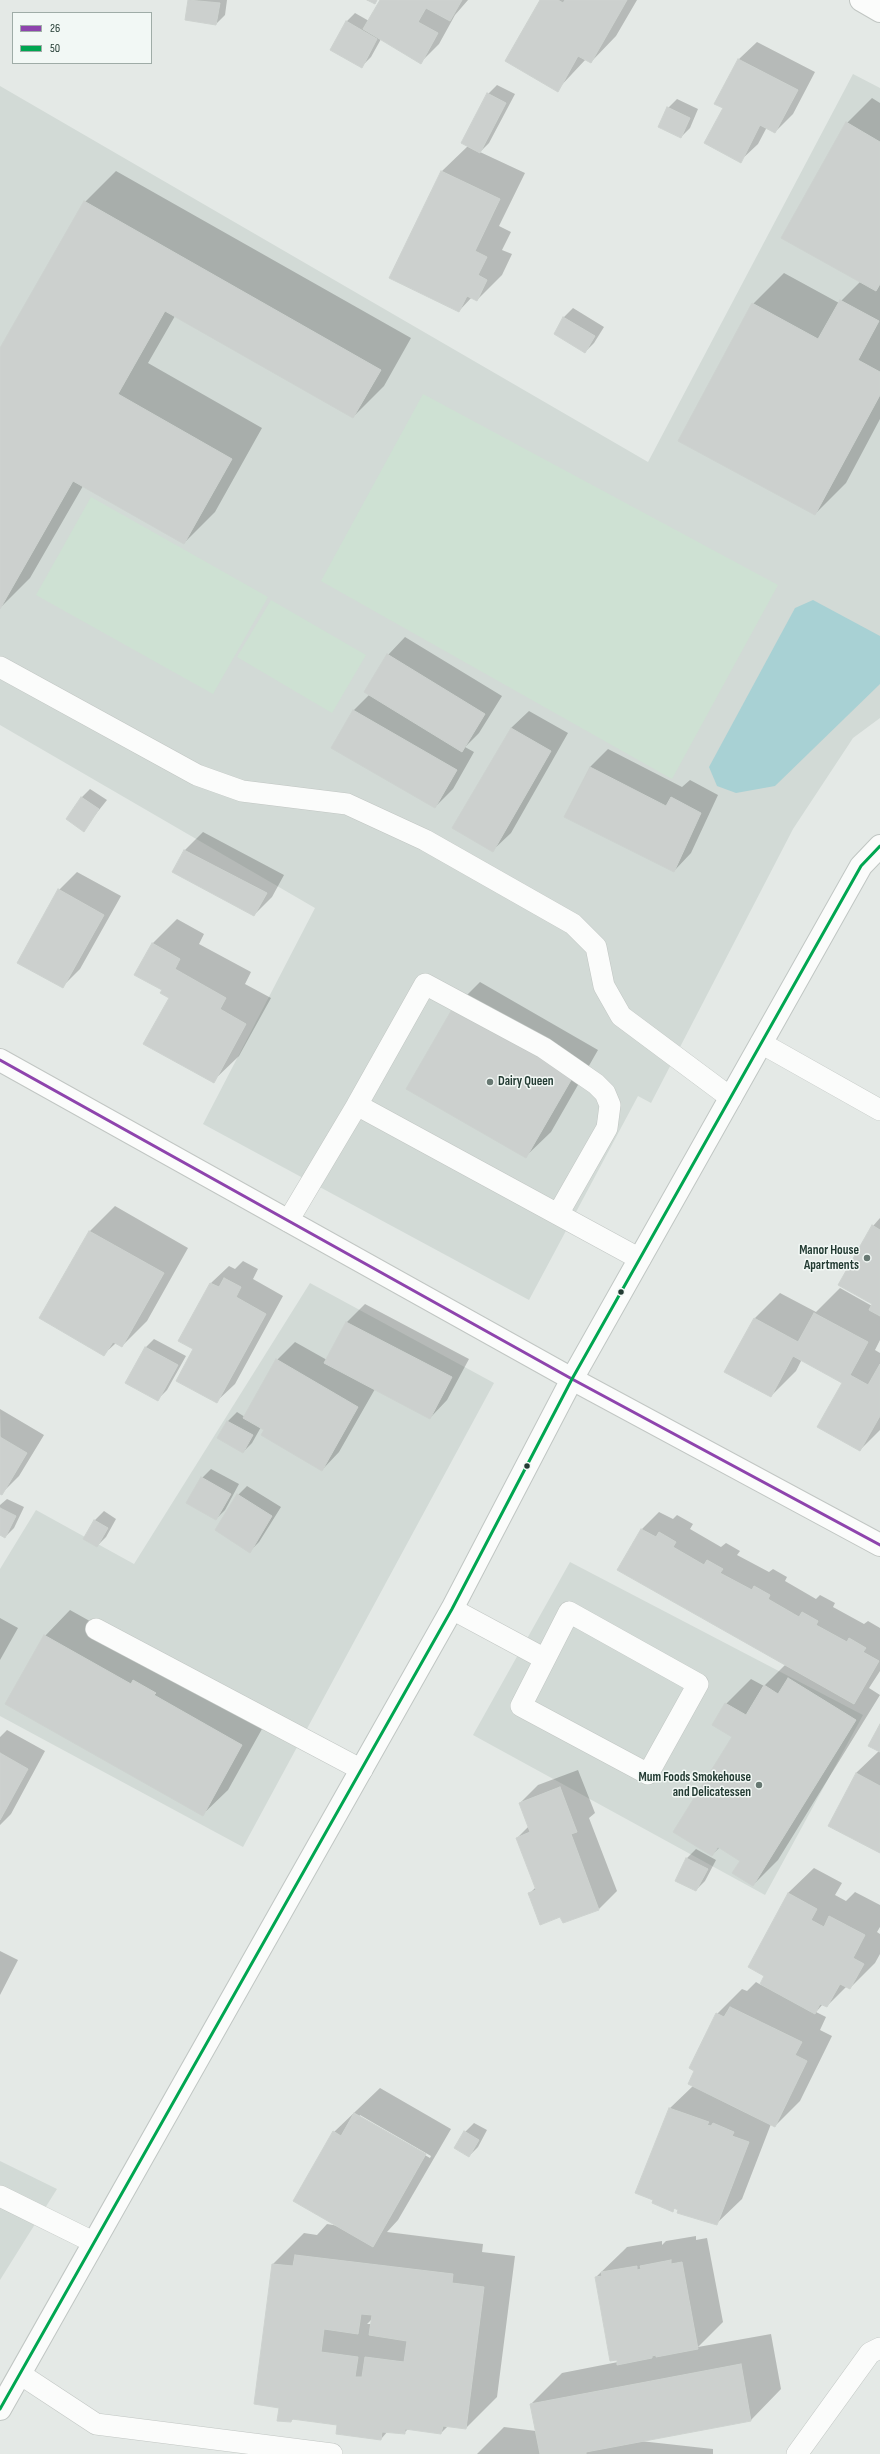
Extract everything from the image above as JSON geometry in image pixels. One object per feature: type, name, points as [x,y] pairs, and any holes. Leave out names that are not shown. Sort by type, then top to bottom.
[{"type":"main road","points":[[861,0],[880,12]]},
{"type":"main road","points":[[0,2409],[93,2242],[452,1610],[572,1379],[861,866],[880,846]]},
{"type":"main road","points":[[0,1060],[572,1379],[880,1545]]},
{"type":"lane","points":[[0,666],[197,775],[242,791],[347,804],[425,840],[573,924],[596,947],[604,986],[621,1016],[731,1098]]},
{"type":"lane","points":[[288,1220],[357,1105],[425,984],[544,1048],[584,1074],[605,1093],[610,1105],[607,1128],[558,1214]]},
{"type":"lane","points":[[762,1043],[880,1110]]},
{"type":"lane","points":[[357,1105],[640,1259]]},
{"type":"lane","points":[[452,1610],[545,1659]]},
{"type":"lane","points":[[569,1612],[698,1684],[648,1774],[521,1706],[545,1659],[569,1612]]},
{"type":"lane","points":[[96,1629],[362,1770]]},
{"type":"lane","points":[[0,2196],[93,2242]]},
{"type":"lane","points":[[797,2454],[870,2353],[880,2348]]},
{"type":"lane","points":[[20,2374],[96,2424],[332,2454]]},
{"type":"shaded area","points":[[853,74],[880,88],[880,718],[853,738],[793,829],[651,1103],[638,1096],[529,1300],[203,1124],[315,908],[0,725],[0,86],[648,462]]},
{"type":"shaded area","points":[[310,1283],[494,1383],[243,1847],[0,1716],[0,1569],[36,1510],[134,1564]]},
{"type":"shaded area","points":[[570,1562],[863,1715],[765,1895],[473,1735]]},
{"type":"shaded area","points":[[0,2161],[57,2189],[0,2280]]},
{"type":"green space","points":[[423,394],[778,585],[672,779],[321,581]]},
{"type":"green space","points":[[91,497],[268,597],[213,694],[36,595]]},
{"type":"green space","points":[[271,600],[366,655],[332,713],[237,657]]},
{"type":"water","points":[[813,600],[880,636],[880,684],[775,786],[736,793],[717,786],[709,767],[795,608]]},
{"type":"building","points":[[188,0],[220,3],[216,25],[185,20]]},
{"type":"building","points":[[367,0],[377,0],[375,4]]},
{"type":"building","points":[[380,0],[462,0],[450,21],[426,8],[418,22],[438,33],[421,64],[363,29]]},
{"type":"building","points":[[540,0],[558,0],[563,3],[565,0],[627,0],[591,63],[578,56],[558,92],[505,61]]},
{"type":"building","points":[[346,21],[377,39],[362,68],[330,50]]},
{"type":"building","points":[[738,59],[798,90],[775,133],[760,125],[741,163],[704,143],[723,108],[714,104]]},
{"type":"building","points":[[487,93],[506,103],[480,153],[461,143]]},
{"type":"building","points":[[667,107],[690,118],[681,138],[658,127]]},
{"type":"building","points":[[846,122],[880,142],[880,284],[876,291],[781,238]]},
{"type":"building","points":[[441,171],[500,199],[475,251],[487,257],[478,275],[487,280],[477,301],[467,296],[459,312],[389,278]]},
{"type":"building","points":[[84,201],[381,370],[353,418],[165,311],[118,394],[232,459],[184,544],[73,481],[0,609],[0,348]]},
{"type":"building","points":[[840,300],[879,321],[858,360],[880,372],[880,395],[815,515],[678,441],[752,303],[818,339]]},
{"type":"building","points":[[563,317],[595,336],[585,353],[554,334]]},
{"type":"building","points":[[387,654],[485,714],[462,752],[364,692]]},
{"type":"building","points":[[353,710],[457,770],[435,808],[331,748]]},
{"type":"building","points":[[511,728],[551,751],[493,852],[452,828]]},
{"type":"building","points":[[590,767],[666,806],[671,797],[701,813],[674,872],[564,817]]},
{"type":"building","points":[[81,797],[99,809],[84,832],[66,819]]},
{"type":"building","points":[[184,850],[267,893],[254,916],[172,872]]},
{"type":"building","points":[[58,889],[104,915],[63,988],[17,963]]},
{"type":"building","points":[[152,943],[180,959],[175,969],[226,998],[220,1009],[246,1024],[214,1083],[143,1044],[169,998],[160,993],[162,990],[134,975]]},
{"type":"building","name":"Dairy Queen","points":[[454,1006],[574,1075],[526,1158],[406,1089]]},
{"type":"building","name":"Manor House Apartments","points":[[872,1225],[880,1230],[880,1316],[869,1310],[872,1304],[838,1285]]},
{"type":"building","points":[[89,1231],[164,1273],[122,1347],[113,1342],[104,1356],[39,1318]]},
{"type":"building","points":[[224,1278],[241,1287],[236,1297],[266,1314],[217,1403],[176,1381],[193,1349],[178,1341],[210,1283],[219,1287]]},
{"type":"building","points":[[814,1313],[868,1342],[850,1375],[868,1385],[880,1364],[880,1416],[860,1451],[817,1427],[842,1383],[793,1356],[771,1397],[724,1372],[754,1318],[798,1342]]},
{"type":"building","points":[[346,1322],[452,1377],[430,1419],[324,1363]]},
{"type":"building","points":[[145,1347],[178,1365],[158,1401],[125,1383]]},
{"type":"building","points":[[276,1359],[358,1407],[322,1471],[261,1435],[264,1430],[243,1418]]},
{"type":"building","points":[[227,1421],[253,1435],[243,1453],[217,1438]]},
{"type":"building","points":[[0,1437],[27,1453],[2,1495],[0,1494]]},
{"type":"building","points":[[201,1477],[231,1494],[216,1520],[186,1503]]},
{"type":"building","points":[[237,1494],[272,1516],[250,1553],[215,1530]]},
{"type":"building","points":[[0,1508],[16,1516],[5,1538],[0,1535]]},
{"type":"building","points":[[94,1520],[108,1528],[97,1547],[83,1539]]},
{"type":"building","points":[[641,1529],[656,1537],[659,1532],[676,1542],[673,1547],[704,1565],[707,1560],[723,1569],[720,1573],[752,1590],[754,1586],[770,1595],[768,1599],[799,1617],[802,1612],[818,1621],[816,1625],[847,1642],[849,1638],[866,1648],[863,1652],[879,1661],[854,1704],[617,1570]]},
{"type":"building","points":[[44,1635],[131,1684],[133,1680],[156,1693],[154,1695],[242,1745],[203,1816],[5,1704]]},
{"type":"building","name":"Mum Foods Smokehouse and Delicatessen","points":[[788,1678],[856,1720],[753,1886],[732,1873],[740,1861],[718,1847],[712,1856],[673,1832],[732,1737],[712,1725],[725,1703],[746,1715],[764,1685],[778,1694]]},
{"type":"building","points":[[880,1724],[880,1752],[868,1746]]},
{"type":"building","points":[[0,1753],[28,1769],[0,1820]]},
{"type":"building","points":[[856,1773],[880,1786],[880,1853],[828,1826]]},
{"type":"building","points":[[560,1787],[577,1832],[571,1834],[599,1910],[563,1923],[560,1917],[540,1925],[528,1893],[536,1890],[516,1838],[530,1832],[519,1803]]},
{"type":"building","points":[[686,1858],[708,1869],[696,1891],[675,1881]]},
{"type":"building","points":[[788,1893],[817,1909],[811,1920],[824,1927],[829,1916],[865,1935],[853,1958],[864,1964],[850,1989],[840,1984],[827,2007],[820,2004],[815,2014],[760,1984],[764,1976],[748,1967]]},
{"type":"building","points":[[730,2007],[802,2042],[795,2055],[807,2061],[775,2127],[688,2084],[694,2071],[689,2068],[716,2013],[724,2017]]},
{"type":"building","points":[[669,2108],[709,2122],[707,2125],[711,2126],[713,2123],[734,2132],[732,2136],[749,2142],[717,2225],[677,2213],[678,2210],[674,2208],[673,2212],[652,2203],[653,2200],[635,2193]]},
{"type":"building","points":[[354,2113],[426,2154],[373,2247],[293,2201],[333,2131],[341,2136]]},
{"type":"building","points":[[464,2131],[479,2140],[469,2157],[454,2148]]},
{"type":"building","points":[[295,2255],[453,2274],[452,2283],[484,2287],[466,2429],[443,2426],[441,2434],[405,2429],[405,2434],[382,2432],[381,2440],[336,2434],[337,2425],[292,2419],[291,2422],[277,2421],[279,2408],[254,2404],[272,2264],[293,2266]],"holes":[[[361,2314],[372,2315],[369,2335],[407,2341],[404,2362],[365,2357],[362,2377],[355,2377],[358,2357],[321,2352],[324,2329],[358,2334]]]},
{"type":"building","points":[[671,2260],[671,2264],[682,2262],[698,2349],[656,2357],[656,2355],[652,2356],[652,2358],[617,2365],[617,2360],[610,2361],[595,2277],[602,2276],[601,2272],[637,2266],[637,2270],[641,2269],[640,2266]]},
{"type":"building","points":[[741,2364],[751,2421],[586,2452],[586,2454],[540,2454],[530,2404]]},
{"type":"transit line","name":"50","points":[[0,2409],[452,1609],[572,1379],[861,866],[880,846]]},
{"type":"transit line","name":"26","points":[[0,1060],[572,1379],[880,1545]]},
{"type":"place","name":"Dairy Queen","points":[[490,1082]]},
{"type":"place","name":"Manor House Apartments","points":[[867,1258]]},
{"type":"place","name":"Mum Foods Smokehouse and Delicatessen","points":[[759,1785]]}]
